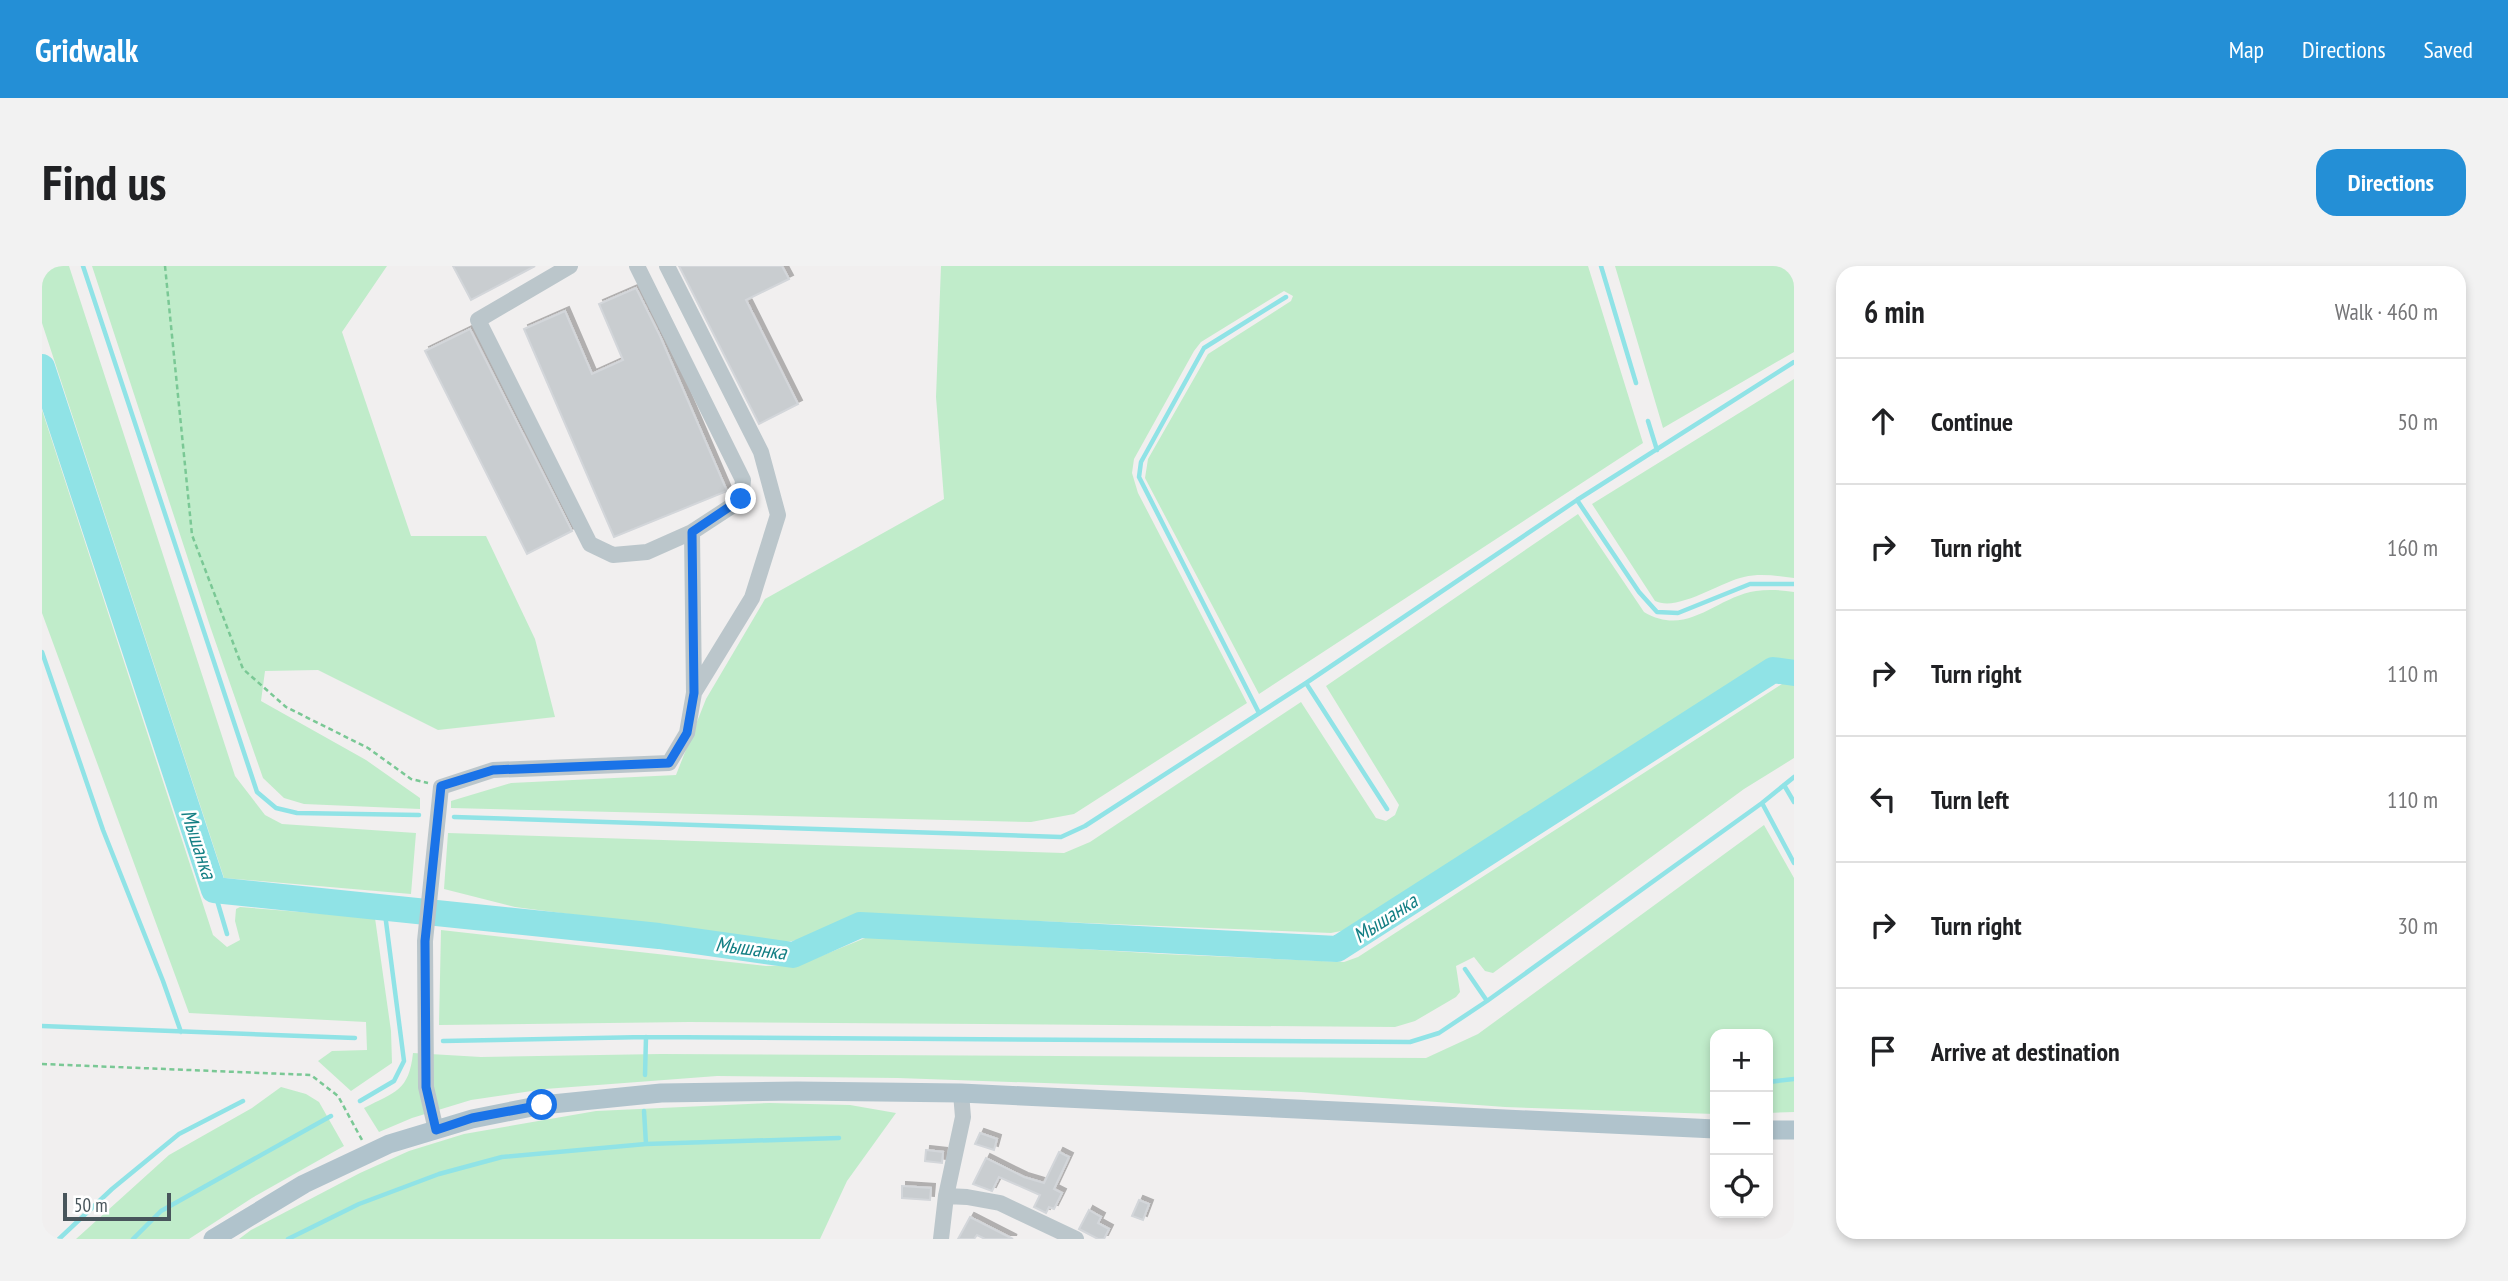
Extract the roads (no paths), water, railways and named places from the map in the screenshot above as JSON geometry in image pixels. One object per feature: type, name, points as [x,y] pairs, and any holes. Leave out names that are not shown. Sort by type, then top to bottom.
[{"type":"main road","points":[[213,1239],[304,1184],[369,1151],[472,1118],[542,1105],[661,1093],[961,1093],[1710,1129]]},
{"type":"main road","points":[[1773,1130],[1794,1130]]},
{"type":"street","points":[[570,266],[478,320],[590,544],[613,555],[647,552],[692,532],[741,499],[743,480],[637,266]]},
{"type":"street","points":[[667,266],[761,452],[778,515],[752,598],[694,693]]},
{"type":"street","points":[[436,1130],[426,1087],[425,941],[441,786],[493,770],[669,763],[687,733],[694,693],[692,532]]},
{"type":"street","points":[[941,1239],[946,1196],[963,1117],[961,1093]]},
{"type":"street","points":[[946,1196],[1000,1203],[1076,1239]]},
{"type":"waterway","points":[[83,266],[257,792],[276,808],[297,813],[419,815]]},
{"type":"waterway","points":[[1601,266],[1636,383]]},
{"type":"waterway","points":[[1259,713],[1139,477],[1141,462],[1204,348],[1286,297]]},
{"type":"waterway","points":[[454,817],[1061,837],[1085,826],[1306,683],[1577,500],[1794,362]]},
{"type":"waterway","name":"Мышанка","points":[[42,367],[214,890],[659,936],[793,955],[860,925],[1337,949],[1773,670],[1794,673]]},
{"type":"waterway","points":[[1648,421],[1657,450]]},
{"type":"waterway","points":[[1577,500],[1639,592],[1657,612],[1678,613],[1750,584],[1794,584]]},
{"type":"waterway","points":[[42,652],[103,830],[181,1032]]},
{"type":"waterway","points":[[1306,683],[1387,809]]},
{"type":"waterway","points":[[443,1041],[646,1037],[1410,1042],[1439,1033],[1487,1001],[1762,803],[1794,777]]},
{"type":"waterway","points":[[1784,785],[1794,802]]},
{"type":"waterway","points":[[1762,803],[1794,863]]},
{"type":"waterway","points":[[214,890],[227,934]]},
{"type":"waterway","points":[[360,1101],[394,1081],[404,1061],[384,906]]},
{"type":"waterway","points":[[1465,969],[1487,1001]]},
{"type":"waterway","points":[[42,1026],[355,1038]]},
{"type":"waterway","points":[[645,1075],[646,1037]]},
{"type":"waterway","points":[[1773,1081],[1794,1079]]},
{"type":"waterway","points":[[59,1239],[112,1189],[179,1134],[243,1101]]},
{"type":"waterway","points":[[644,1111],[646,1144]]},
{"type":"waterway","points":[[133,1239],[161,1211],[331,1116]]},
{"type":"waterway","points":[[288,1239],[359,1204],[439,1174],[502,1157],[646,1144],[839,1138]]}]
